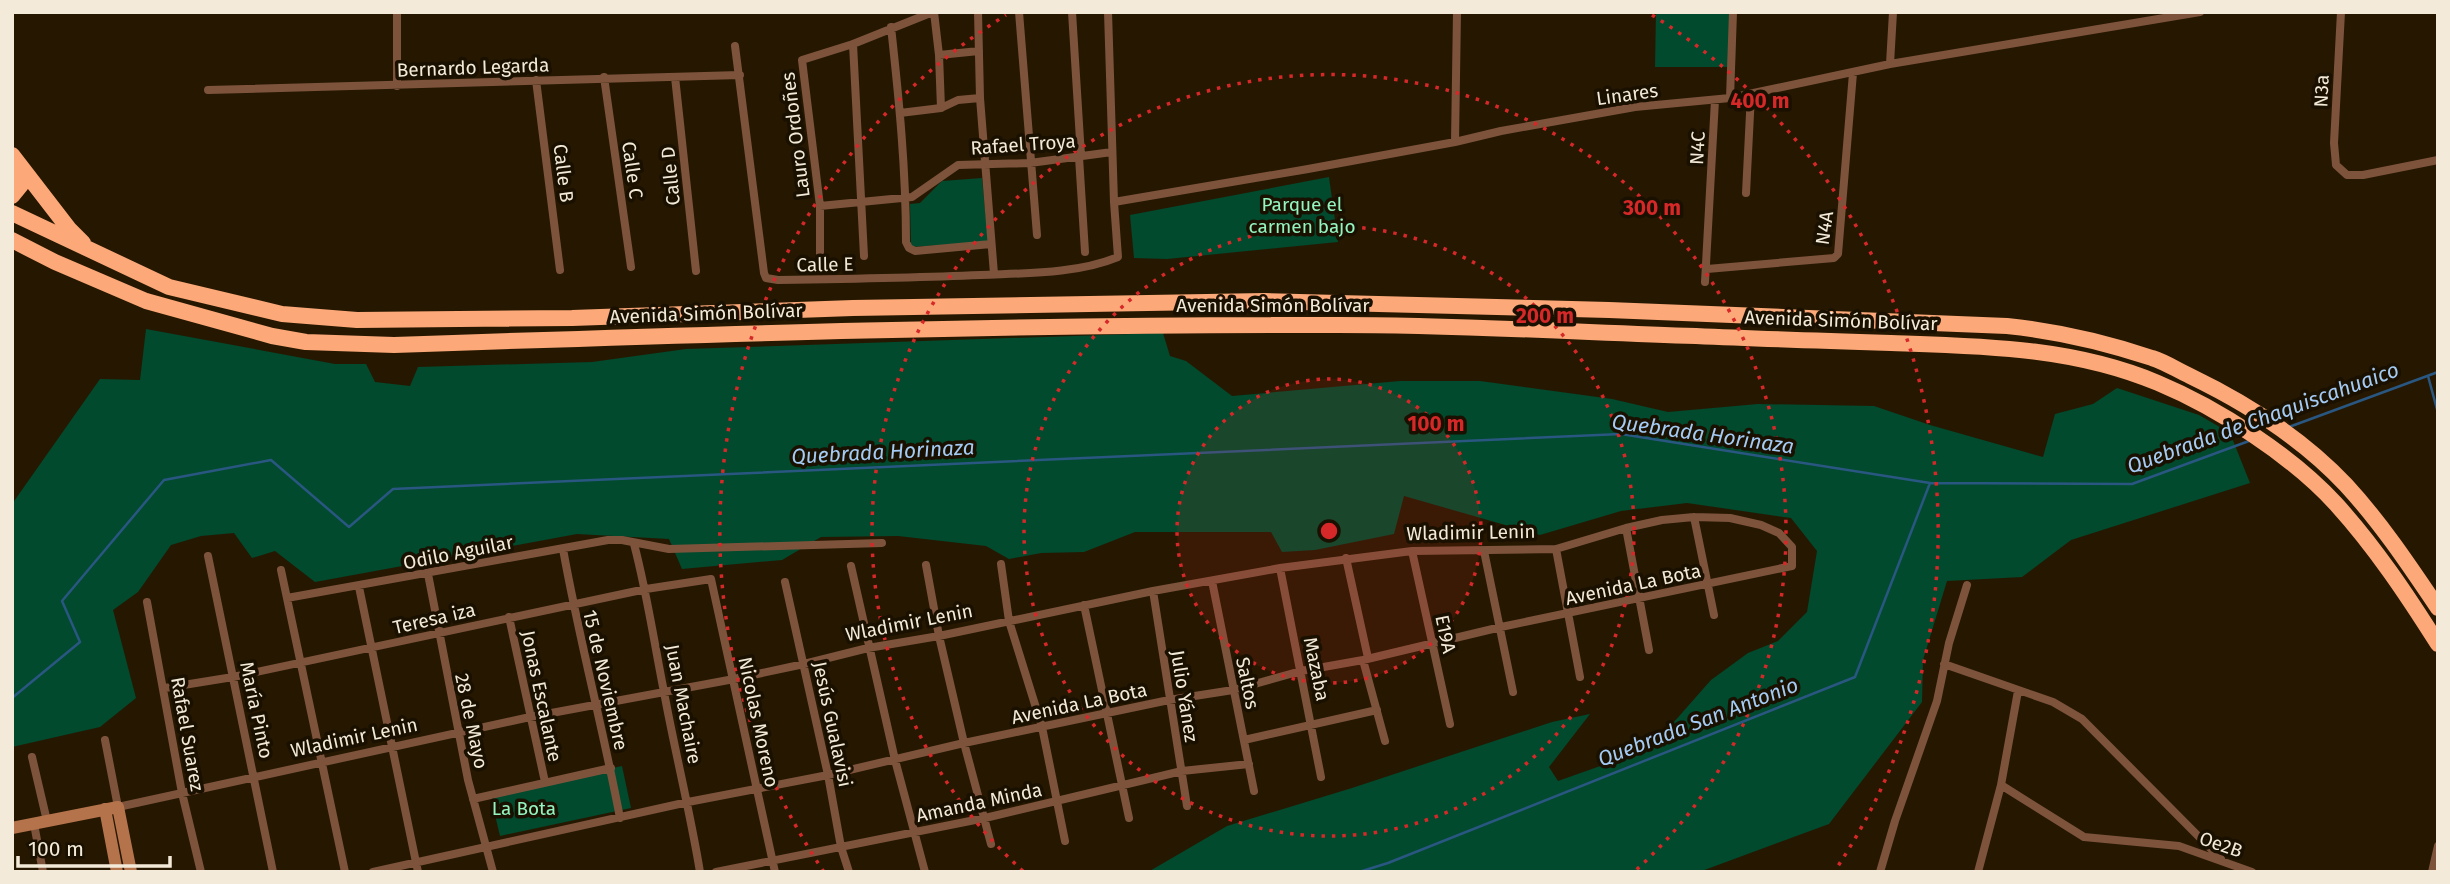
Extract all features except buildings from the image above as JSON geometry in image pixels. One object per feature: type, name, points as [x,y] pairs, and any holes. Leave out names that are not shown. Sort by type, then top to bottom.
[{"type":"highway","points":[[12,155],[69,229],[95,254]]},
{"type":"highway","points":[[12,196],[20,185],[22,169]]},
{"type":"highway","name":"Avenida Simón Bolívar","points":[[12,213],[169,287],[282,314],[357,320],[572,318],[853,308],[1265,301],[1609,310],[2007,326],[2076,336],[2155,359],[2228,396],[2287,434],[2345,484],[2393,541],[2438,608]]},
{"type":"highway","name":"Avenida Simón Bolívar","points":[[12,240],[55,262],[146,301],[272,336],[306,342],[394,345],[906,328],[1345,324],[1938,344],[2039,351],[2101,363],[2158,383],[2222,415],[2270,448],[2336,504],[2376,551],[2438,644]]},
{"type":"street","points":[[397,12],[397,86]]},
{"type":"street","points":[[864,256],[853,44],[933,12],[939,55],[941,108]]},
{"type":"street","points":[[978,12],[980,98],[994,274]]},
{"type":"street","points":[[1018,12],[1037,235]]},
{"type":"street","points":[[1072,12],[1085,252]]},
{"type":"street","points":[[1108,12],[1114,202]]},
{"type":"street","points":[[1455,142],[1457,12]]},
{"type":"street","points":[[1730,98],[1733,12]]},
{"type":"street","points":[[1890,64],[1893,12]]},
{"type":"street","name":"Linares","points":[[1114,202],[1455,142],[1635,107],[1730,98],[1890,64],[2200,12]]},
{"type":"street","name":"N3a","points":[[2341,12],[2334,143],[2334,160],[2339,170],[2347,175],[2363,175],[2438,160]]},
{"type":"street","points":[[891,27],[901,113],[906,242],[909,248],[915,251],[991,244]]},
{"type":"street","name":"Lauro Ordoñes","points":[[820,257],[820,206],[802,60],[853,44]]},
{"type":"street","name":"Calle E","points":[[735,46],[764,273],[770,280],[994,274],[1079,267],[1118,257],[1114,202]]},
{"type":"street","points":[[939,55],[979,51]]},
{"type":"street","name":"N4A","points":[[1707,269],[1834,258],[1838,254],[1853,73]]},
{"type":"street","name":"Bernardo Legarda","points":[[208,90],[740,75]]},
{"type":"street","name":"Calle C","points":[[604,77],[631,267]]},
{"type":"street","name":"Calle D","points":[[675,77],[696,271]]},
{"type":"street","name":"Calle B","points":[[536,79],[561,270]]},
{"type":"street","points":[[1746,193],[1751,94]]},
{"type":"street","points":[[901,113],[941,108],[958,100],[980,98]]},
{"type":"street","name":"N4C","points":[[1705,282],[1715,100]]},
{"type":"street","name":"Rafael Troya","points":[[820,206],[906,197],[921,192],[958,165],[1030,163],[1112,152]]},
{"type":"street","points":[[1694,517],[1714,615]]},
{"type":"street","name":"Wladimir Lenin","points":[[12,828],[105,809],[117,802],[182,793],[530,717],[734,679],[868,648],[939,636],[1153,591],[1346,558],[1412,551],[1556,549],[1626,528],[1662,520],[1694,517],[1730,518],[1779,533],[1793,547],[1792,566]]},
{"type":"street","points":[[1626,528],[1649,650]]},
{"type":"street","name":"Odilo Aguilar","points":[[287,598],[608,540],[669,549],[882,543]]},
{"type":"street","name":"Juan Machaire","points":[[634,544],[646,589],[700,872]]},
{"type":"street","name":"15 de Noviembre","points":[[562,549],[598,706],[620,818]]},
{"type":"street","points":[[1556,549],[1580,677]]},
{"type":"street","name":"E19A","points":[[1412,551],[1450,724]]},
{"type":"street","points":[[1484,551],[1513,692]]},
{"type":"street","name":"María Pinto","points":[[208,556],[273,872]]},
{"type":"street","points":[[1346,558],[1385,741]]},
{"type":"street","points":[[1001,564],[1009,621],[1042,727],[1065,841]]},
{"type":"street","points":[[926,565],[939,636],[991,844]]},
{"type":"street","points":[[851,566],[895,760],[925,872]]},
{"type":"street","name":"Avenida La Bota","points":[[373,872],[417,867],[487,846],[1169,700],[1234,690],[1301,671],[1792,566]]},
{"type":"street","name":"Mazaba","points":[[1280,568],[1321,777]]},
{"type":"street","points":[[281,570],[345,872]]},
{"type":"street","name":"28 de Mayo","points":[[428,574],[458,733],[493,872]]},
{"type":"street","name":"Teresa iza","points":[[164,688],[233,677],[646,589],[711,579]]},
{"type":"street","name":"Nicolas Moreno","points":[[711,579],[775,872]]},
{"type":"street","name":"Saltos","points":[[1212,581],[1254,792]]},
{"type":"street","name":"Jesús Gualavisi","points":[[786,582],[841,847],[849,872]]},
{"type":"street","points":[[1880,872],[1937,701],[1944,664],[1967,585]]},
{"type":"street","points":[[359,587],[417,867]]},
{"type":"street","name":"Julio Yánez","points":[[1153,591],[1187,806]]},
{"type":"street","name":"Rafael Suarez","points":[[147,602],[182,793],[201,872]]},
{"type":"street","points":[[1084,605],[1129,818]]},
{"type":"street","name":"Jonas Escalante","points":[[509,617],[545,782]]},
{"type":"street","points":[[1944,664],[2053,702],[2082,719],[2223,861]]},
{"type":"street","points":[[1978,872],[2001,785],[2018,691]]},
{"type":"street","points":[[1244,740],[1377,710]]},
{"type":"street","points":[[105,740],[131,872]]},
{"type":"street","points":[[32,757],[41,822],[43,872]]},
{"type":"street","name":"Amanda Minda","points":[[716,872],[985,818],[1182,771],[1249,764]]},
{"type":"street","points":[[473,799],[611,768]]},
{"type":"street","name":"Oe2B","points":[[2001,785],[2084,837],[2179,846],[2252,872]]},
{"type":"street","points":[[105,809],[117,872]]},
{"type":"street","points":[[2432,872],[2438,846]]},
{"type":"green space","points":[[1656,12],[1736,12],[1735,67],[1655,67]]},
{"type":"green space","name":"Parque el carmen bajo","points":[[1329,177],[1338,242],[1167,259],[1134,258],[1130,215]]},
{"type":"green space","points":[[982,178],[988,242],[911,247],[910,204],[920,203],[942,181]]},
{"type":"green space","points":[[146,329],[335,364],[366,364],[375,382],[410,386],[418,367],[592,362],[686,349],[1163,333],[1170,356],[1186,361],[1232,396],[1400,381],[1480,381],[1612,399],[1668,412],[1758,404],[1874,406],[2043,457],[2055,414],[2093,404],[2117,388],[2199,415],[2230,433],[2250,483],[2071,540],[2022,577],[1947,581],[1923,660],[1922,702],[1829,824],[1699,872],[1148,872],[1227,826],[1552,722],[1590,714],[1549,767],[1558,781],[1651,748],[1711,680],[1748,653],[1778,641],[1807,612],[1817,551],[1791,518],[1687,503],[1621,511],[1540,535],[1404,496],[1394,534],[1315,550],[1282,552],[1271,532],[1135,532],[1084,552],[1041,553],[1009,559],[986,546],[898,536],[821,537],[782,560],[682,569],[669,539],[577,534],[315,582],[275,551],[252,558],[234,533],[201,536],[171,545],[138,592],[113,610],[136,698],[100,727],[12,747],[12,504],[100,379],[140,380]]},
{"type":"green space","name":"La Bota","points":[[622,766],[631,808],[500,836],[490,794]]},
{"type":"waterway","name":"Quebrada de Chaquiscahuaico","points":[[2289,427],[2438,372]]},
{"type":"waterway","points":[[2428,376],[2438,413]]},
{"type":"waterway","name":"Quebrada Horinaza","points":[[12,698],[80,642],[62,601],[164,480],[271,460],[349,527],[393,489],[1621,434],[1930,483],[2132,484],[2249,441]]},
{"type":"waterway","name":"Quebrada San Antonio","points":[[1359,872],[1388,863],[1855,677],[1930,483]]}]
